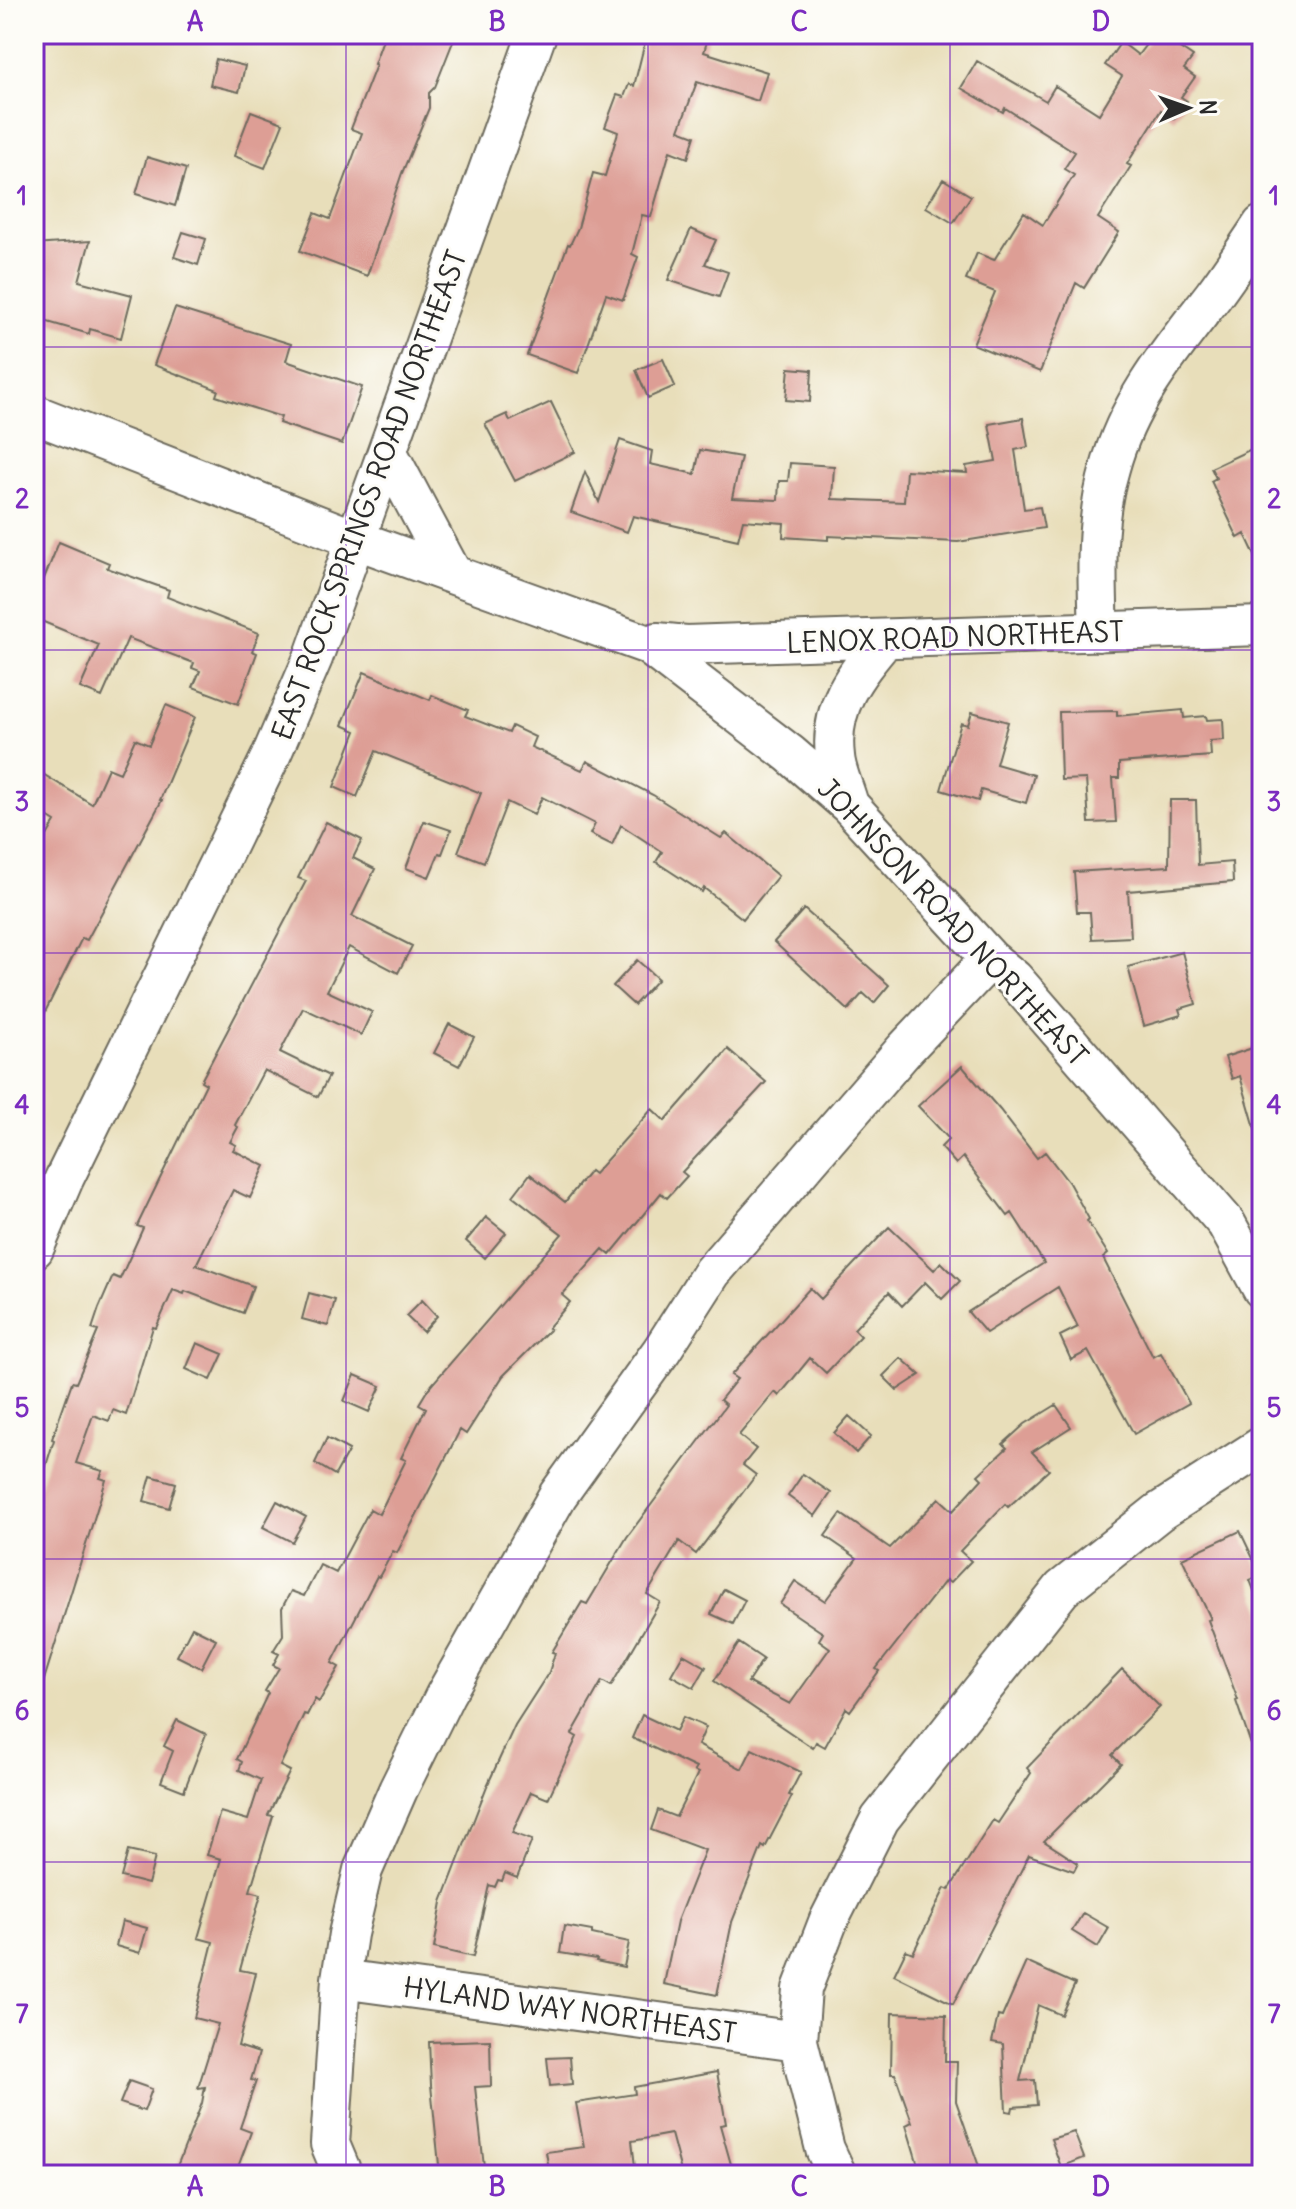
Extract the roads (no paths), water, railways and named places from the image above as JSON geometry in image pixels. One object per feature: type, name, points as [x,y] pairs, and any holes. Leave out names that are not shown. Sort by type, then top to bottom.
[{"type":"street","name":"EAST ROCK SPRINGS ROAD NORTHEAST","points":[[34,1249],[64,1179],[270,758],[313,658],[537,34]]},
{"type":"street","points":[[1099,632],[1096,561],[1099,520],[1110,468],[1126,423],[1155,371],[1216,292],[1262,225]]},
{"type":"street","name":"JOHNSON ROAD NORTHEAST","points":[[34,414],[357,540],[648,645],[790,754],[849,805],[990,959],[1014,979],[1226,1223],[1259,1276]]},
{"type":"street","points":[[388,453],[452,573]]},
{"type":"street","name":"LENOX ROAD NORTHEAST","points":[[648,645],[657,642],[686,645],[1262,626]]},
{"type":"street","points":[[849,805],[835,756],[837,713],[852,679],[885,639]]},
{"type":"street","points":[[333,2165],[341,1979],[363,1870],[445,1695],[558,1495],[662,1350],[712,1272],[905,1049],[990,959]]},
{"type":"street","points":[[837,2175],[825,2149],[798,2041],[802,1989],[828,1922],[880,1819],[1062,1589],[1159,1512],[1262,1446]]},
{"type":"street","name":"HYLAND WAY NORTHEAST","points":[[341,1979],[798,2041]]}]
